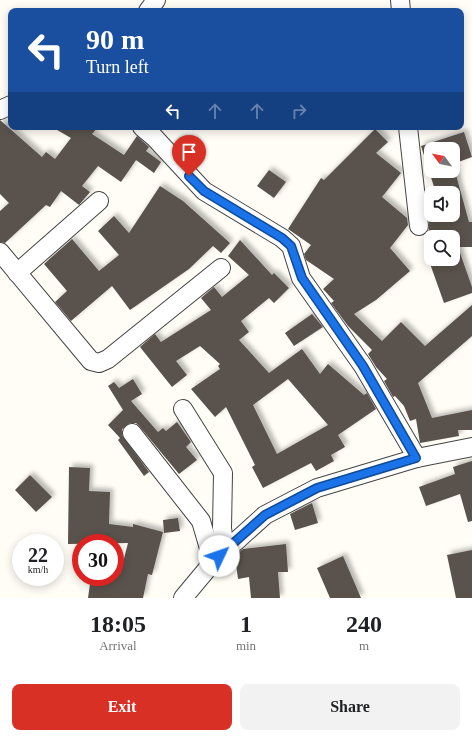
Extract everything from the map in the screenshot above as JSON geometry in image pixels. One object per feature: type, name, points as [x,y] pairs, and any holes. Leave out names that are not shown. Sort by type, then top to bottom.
[{"type":"street","points":[[146,130],[154,137],[204,191],[282,238],[291,246],[302,278],[363,366],[416,458]]},
{"type":"street","points":[[408,130],[419,226]]},
{"type":"street","points":[[17,273],[99,201]]},
{"type":"street","points":[[0,252],[91,361],[99,363],[108,359],[220,268]]},
{"type":"street","points":[[184,409],[223,473],[222,528],[219,556]]},
{"type":"street","points":[[132,433],[201,521],[219,556]]},
{"type":"street","points":[[183,598],[219,556],[265,515],[317,488],[416,458],[472,447]]},
{"type":"building","points":[[0,120],[8,127],[8,130],[11,130],[42,157],[46,152],[55,159],[71,138],[57,130],[95,130],[92,134],[124,155],[137,136],[149,147],[146,151],[161,162],[154,173],[136,160],[121,182],[98,166],[82,186],[90,192],[79,205],[61,191],[50,207],[46,205],[5,243],[0,242],[0,211],[9,203],[0,194]]},
{"type":"building","points":[[374,130],[376,130],[388,142],[376,153],[401,173],[382,197],[407,218],[408,225],[390,248],[410,271],[376,300],[354,314],[382,341],[401,322],[425,346],[472,305],[472,336],[418,383],[432,418],[472,410],[472,430],[458,430],[459,436],[420,443],[416,419],[410,421],[404,406],[395,396],[393,397],[384,381],[387,379],[376,367],[368,354],[372,350],[348,326],[331,303],[334,301],[323,289],[334,279],[306,260],[304,254],[311,245],[288,229],[321,178],[324,180]]},
{"type":"building","points":[[464,132],[472,157],[460,161],[460,142],[433,142]]},
{"type":"building","points":[[424,145],[424,155],[421,146]]},
{"type":"building","points":[[269,170],[286,182],[274,198],[257,186]]},
{"type":"building","points":[[431,178],[457,178],[459,186],[434,186]]},
{"type":"building","points":[[160,186],[183,201],[230,243],[221,253],[213,246],[189,269],[130,310],[112,286],[71,321],[55,302],[67,291],[44,264],[72,239],[99,271],[119,255],[98,231],[114,216],[129,233]]},
{"type":"building","points":[[460,189],[469,222],[472,222],[472,247],[460,247],[460,230],[429,230],[429,222],[460,222]]},
{"type":"building","points":[[240,240],[272,275],[274,273],[289,288],[274,303],[269,298],[241,321],[249,332],[239,340],[269,373],[302,349],[320,374],[328,364],[364,395],[367,393],[376,409],[338,435],[345,447],[331,455],[334,461],[316,471],[311,463],[263,488],[252,467],[255,465],[226,407],[215,417],[191,389],[220,369],[218,366],[220,364],[200,346],[176,361],[187,375],[172,387],[140,347],[155,334],[161,342],[211,310],[201,298],[214,287],[222,297],[249,275],[228,256]],"holes":[[[288,379],[328,425],[277,454],[253,405]]]},
{"type":"building","points":[[460,253],[472,287],[472,293],[444,303],[431,266],[460,266]]},
{"type":"building","points":[[312,314],[323,327],[294,346],[285,333]]},
{"type":"building","points":[[133,379],[142,394],[131,401],[158,432],[163,428],[166,431],[177,422],[191,442],[186,447],[197,460],[179,474],[140,427],[136,423],[130,423],[122,429],[122,435],[149,472],[144,476],[118,440],[120,438],[108,425],[123,410],[108,386],[114,382],[119,388]]},
{"type":"building","points":[[472,461],[472,521],[468,522],[460,494],[426,506],[419,487],[455,474],[453,467]]},
{"type":"building","points":[[69,467],[90,468],[89,491],[110,492],[109,524],[133,527],[133,524],[163,532],[152,575],[148,574],[143,598],[88,598],[90,586],[124,586],[124,558],[128,543],[124,543],[124,534],[72,534],[72,544],[68,544]]},
{"type":"building","points":[[30,475],[52,497],[36,512],[15,490]]},
{"type":"building","points":[[312,503],[318,523],[295,530],[290,514]]},
{"type":"building","points":[[178,518],[180,531],[164,533],[163,520]]},
{"type":"building","points":[[286,544],[288,572],[278,572],[280,598],[251,598],[249,577],[238,579],[235,556],[243,549]]},
{"type":"building","points":[[472,550],[472,598],[456,598],[447,555]]},
{"type":"building","points":[[343,556],[361,598],[330,598],[317,568]]},
{"type":"route","points":[[189,176],[204,191],[282,238],[291,246],[302,278],[363,366],[416,458],[317,488],[265,515],[219,556]]}]
